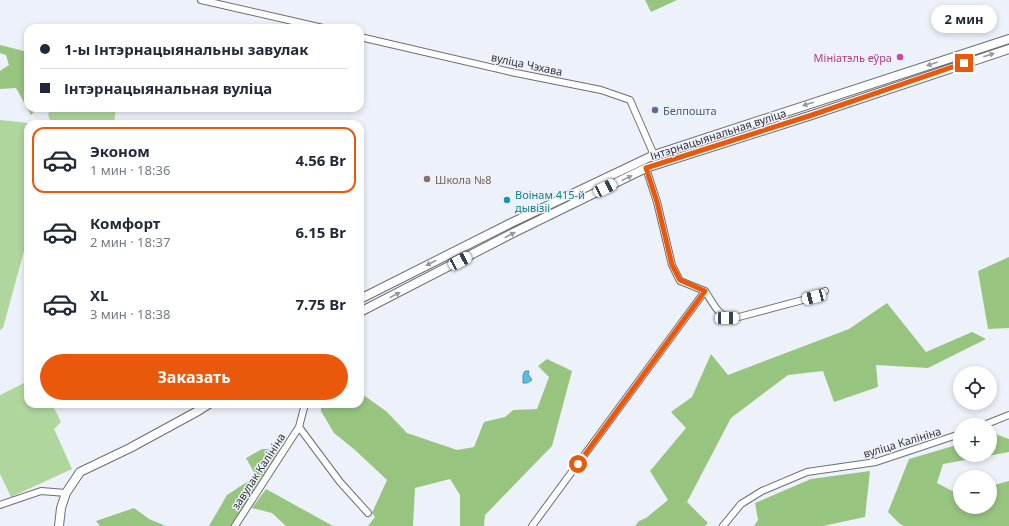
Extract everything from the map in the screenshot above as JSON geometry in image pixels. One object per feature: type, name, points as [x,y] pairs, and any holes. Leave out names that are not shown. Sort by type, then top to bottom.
[{"type":"main road","name":"Інтэрнацыянальная вуліца","points":[[364,297],[511,223],[654,155],[1009,39]]},
{"type":"main road","name":"Інтэрнацыянальная вуліца","points":[[364,310],[516,232],[646,168],[812,115],[1009,48]]},
{"type":"main road","points":[[59,526],[61,508],[66,493],[80,472],[130,448],[203,408]]},
{"type":"street","points":[[201,0],[306,24]]},
{"type":"street","name":"вуліца Чэхава","points":[[364,38],[511,72],[600,90],[630,100],[654,155]]},
{"type":"street","points":[[646,168],[657,202],[672,265],[680,280],[705,291],[720,314],[727,318],[731,318],[814,297],[825,291]]},
{"type":"street","points":[[532,526],[705,291]]},
{"type":"street","name":"завулак Калініна","points":[[235,526],[299,427],[304,408]]},
{"type":"street","points":[[997,420],[1009,415]]},
{"type":"street","name":"завулак Калініна","points":[[299,427],[340,482],[368,513]]},
{"type":"street","name":"вуліца Калініна","points":[[722,526],[741,504],[762,491],[807,472],[876,462],[953,436]]},
{"type":"street","points":[[0,505],[41,491],[66,493]]},
{"type":"green space","points":[[645,0],[677,0],[651,12]]},
{"type":"green space","points":[[0,45],[24,51],[24,102],[16,88],[0,89],[0,71],[9,65],[6,55],[0,53]]},
{"type":"green space","points":[[49,112],[116,112],[114,120],[50,120],[48,114]]},
{"type":"green space","points":[[0,120],[24,123],[24,251],[3,328],[0,330]]},
{"type":"green space","points":[[1009,257],[1009,328],[988,329],[978,271]]},
{"type":"green space","points":[[887,303],[926,352],[972,332],[986,339],[928,368],[876,365],[878,387],[834,402],[823,371],[788,375],[731,418],[687,502],[708,523],[705,526],[635,526],[639,521],[646,518],[668,500],[650,471],[686,428],[671,412],[692,397],[711,354],[728,375],[849,329]]},
{"type":"green space","points":[[547,359],[572,371],[552,446],[485,515],[484,526],[460,526],[460,495],[450,479],[415,488],[413,526],[368,526],[375,517],[372,513],[387,480],[355,450],[334,433],[321,411],[321,408],[364,408],[364,395],[386,411],[407,433],[457,450],[474,447],[484,422],[505,417],[513,410],[537,409],[549,377],[538,366]]},
{"type":"green space","points":[[24,383],[24,408],[54,408],[61,422],[54,429],[72,469],[11,497],[0,474],[0,395]]},
{"type":"green space","points":[[997,435],[1009,439],[1009,452],[997,454]]},
{"type":"green space","points":[[953,446],[954,462],[943,464],[937,483],[953,491],[953,514],[997,514],[997,484],[1009,481],[1009,526],[904,526],[900,524],[888,512],[909,459]]},
{"type":"green space","points":[[262,449],[280,449],[231,526],[209,526],[227,495],[256,476],[246,458]]},
{"type":"green space","points":[[870,471],[865,517],[823,526],[754,526],[758,520],[755,503],[811,479]]},
{"type":"green space","points":[[266,489],[333,526],[286,526],[272,513],[252,508]]},
{"type":"green space","points":[[134,508],[149,519],[166,526],[100,526],[96,521]]},
{"type":"water","points":[[525,371],[529,371],[528,374],[532,380],[527,383],[523,383],[523,375]]},
{"type":"place","name":"Мініатэль еўра","points":[[900,57]]},
{"type":"place","name":"Белпошта","points":[[655,110]]},
{"type":"place","name":"Школа №8","points":[[427,179]]},
{"type":"place","name":"Воінам 415-й дывізіі","points":[[507,200]]},
{"type":"route","points":[[578,464],[705,291],[680,280],[672,265],[657,202],[646,168],[812,115],[964,63]]}]
